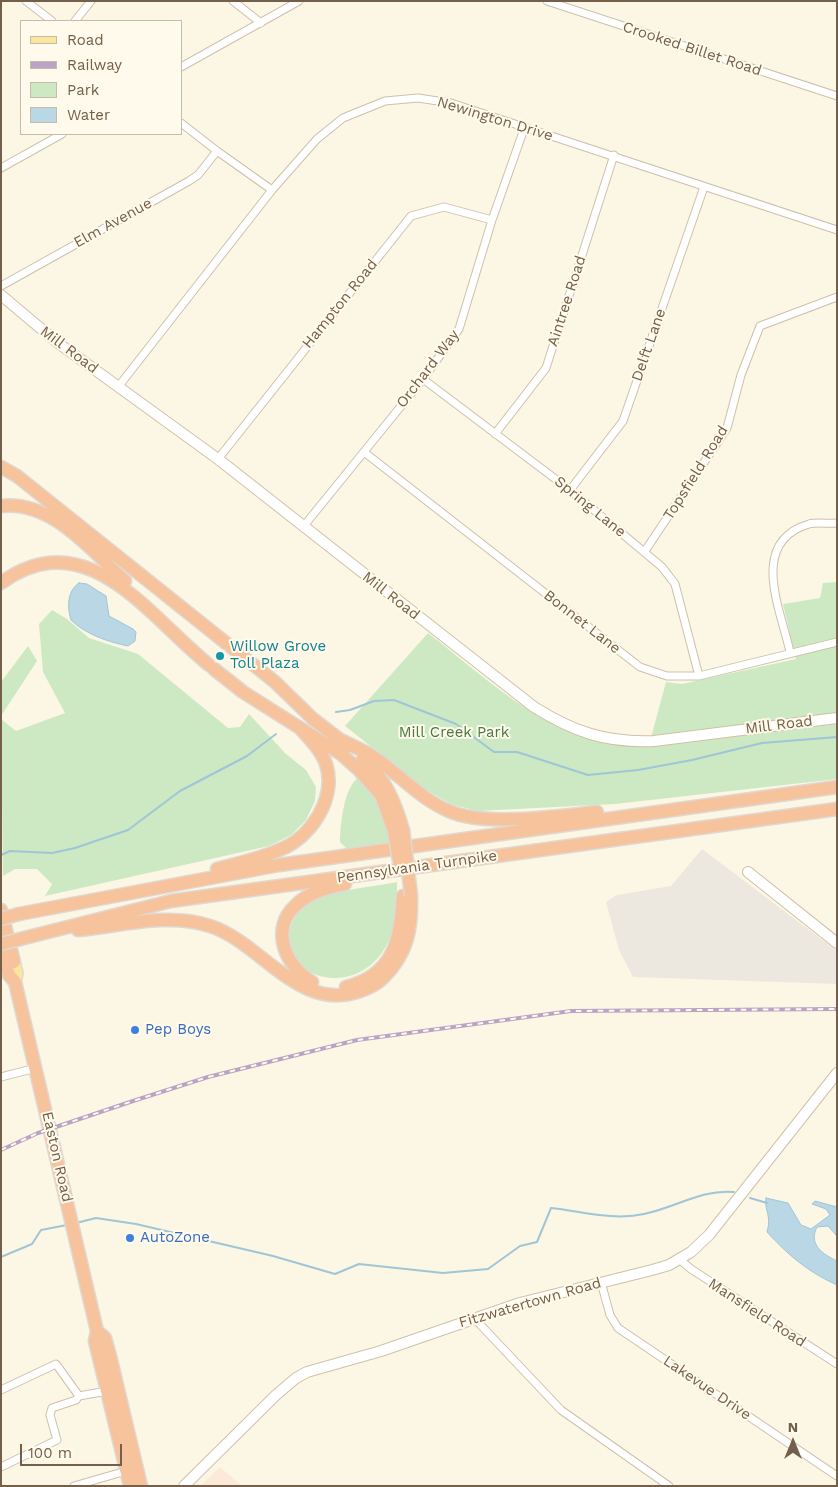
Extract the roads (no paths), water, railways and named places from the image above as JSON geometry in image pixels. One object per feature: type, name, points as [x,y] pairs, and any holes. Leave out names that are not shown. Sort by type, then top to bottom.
[{"type":"highway","points":[[1,467],[66,516],[275,682],[313,719],[343,741],[373,768],[382,779],[392,798],[407,895],[409,937],[398,960],[383,978],[367,989],[335,996],[320,994],[305,988],[225,933],[193,922],[173,920],[32,936]]},
{"type":"highway","points":[[1,500],[35,503],[66,516]]},
{"type":"highway","points":[[1,506],[28,508],[50,516],[68,528],[132,586],[136,598]]},
{"type":"highway","points":[[1,583],[20,572],[52,563],[72,563],[99,572],[136,598],[175,636],[243,692],[341,754],[372,782],[382,796],[398,830]]},
{"type":"highway","points":[[139,890],[280,850],[306,832],[323,806],[329,781],[322,755],[299,727]]},
{"type":"highway","points":[[343,741],[368,753],[430,801],[449,811],[474,818],[514,818],[729,801]]},
{"type":"highway","name":"Pennsylvania Turnpike","points":[[1,919],[139,890],[279,865],[837,787]]},
{"type":"highway","name":"Pennsylvania Turnpike","points":[[1,945],[171,901],[837,809]]},
{"type":"highway","points":[[407,895],[398,941],[382,967],[362,982],[348,986],[323,987],[301,975],[289,960],[284,949],[283,929],[288,914],[299,902],[310,895],[340,885],[382,878],[422,866]]},
{"type":"highway","name":"Easton Road","points":[[1,910],[14,962]]},
{"type":"highway","name":"Easton Road","points":[[1,945],[9,975],[15,982],[36,1068],[97,1331],[95,1341],[130,1486]]},
{"type":"highway","name":"Easton Road","points":[[97,1331],[105,1338],[141,1486]]},
{"type":"main road","name":"Easton Road","points":[[14,962],[17,973],[15,982]]},
{"type":"street","points":[[26,1],[51,20]]},
{"type":"street","points":[[76,20],[91,1]]},
{"type":"street","points":[[233,1],[261,23]]},
{"type":"street","points":[[182,66],[300,1]]},
{"type":"street","name":"Crooked Billet Road","points":[[547,1],[837,96]]},
{"type":"street","name":"Newington Drive","points":[[118,387],[272,190],[323,134],[343,118],[385,102],[418,98],[451,103],[524,129],[614,155],[704,187],[837,230]]},
{"type":"street","points":[[182,124],[272,190]]},
{"type":"street","name":"Orchard Way","points":[[303,527],[423,379],[459,329],[492,220],[524,129]]},
{"type":"street","points":[[1,168],[60,135]]},
{"type":"street","name":"Elm Avenue","points":[[1,286],[189,182],[198,175],[217,151]]},
{"type":"street","name":"Aintree Road","points":[[495,434],[546,368],[614,155]]},
{"type":"street","name":"Delft Lane","points":[[570,490],[623,421],[704,187]]},
{"type":"street","name":"Hampton Road","points":[[218,459],[411,216],[444,207],[492,220]]},
{"type":"street","name":"Mill Road","points":[[1,295],[58,343],[218,459],[534,707],[559,723],[591,736],[625,742],[654,741],[837,718]]},
{"type":"street","name":"Topsfield Road","points":[[645,551],[727,428],[741,375],[760,326],[837,297]]},
{"type":"street","name":"Spring Lane","points":[[423,379],[570,490],[645,551],[675,584],[699,676]]},
{"type":"street","name":"Bonnet Lane","points":[[364,452],[640,667],[667,676],[699,676],[790,652],[837,642]]},
{"type":"street","points":[[790,652],[771,571],[775,549],[790,534],[810,524],[837,524]]},
{"type":"street","points":[[748,872],[837,942]]},
{"type":"street","points":[[1,1077],[36,1068]]},
{"type":"street","name":"Fitzwatertown Road","points":[[184,1486],[276,1395],[296,1378],[307,1372],[381,1351],[474,1318],[556,1293],[652,1270],[691,1252],[709,1236],[837,1073]]},
{"type":"street","name":"Mansfield Road","points":[[679,1259],[691,1269],[837,1364]]},
{"type":"street","name":"Lakevue Drive","points":[[601,1282],[610,1315],[618,1328],[837,1476]]},
{"type":"street","points":[[474,1318],[561,1410],[669,1486]]},
{"type":"street","points":[[1,1390],[56,1364],[79,1396]]},
{"type":"street","points":[[1,1466],[56,1440],[50,1415],[52,1408],[76,1400],[79,1396],[107,1391]]},
{"type":"street","points":[[74,1486],[126,1471]]},
{"type":"water","points":[[79,583],[87,584],[106,596],[109,616],[133,629],[136,632],[135,641],[128,646],[105,640],[83,629],[71,620],[69,610],[70,595]]},
{"type":"water","points":[[766,1198],[788,1203],[801,1225],[811,1229],[830,1215],[826,1209],[812,1204],[815,1201],[837,1207],[837,1236],[828,1226],[817,1227],[814,1239],[822,1252],[837,1261],[837,1285],[799,1262],[767,1232],[769,1221]]},
{"type":"waterway","points":[[336,712],[350,710],[374,701],[394,700],[456,724],[494,752],[517,752],[588,775],[638,770],[692,760],[762,743],[837,737]]},
{"type":"waterway","points":[[1,855],[10,851],[52,853],[75,848],[128,830],[180,791],[247,756],[276,734]]},
{"type":"waterway","points":[[76,1223],[96,1218],[136,1224],[273,1256],[335,1274],[359,1264],[443,1273],[488,1269],[520,1246],[537,1242],[551,1208],[598,1215],[633,1216],[655,1211],[710,1193],[734,1192]]},
{"type":"waterway","points":[[750,1198],[767,1203]]},
{"type":"waterway","points":[[1,1257],[32,1244],[41,1230],[67,1225]]},
{"type":"railway","points":[[1,1150],[38,1133],[208,1077],[357,1040],[571,1011],[837,1009]]},
{"type":"place","name":"Willow Grove Toll Plaza","points":[[220,656]]},
{"type":"place","name":"Pep Boys","points":[[135,1030]]},
{"type":"place","name":"AutoZone","points":[[130,1238]]},
{"type":"park label","name":"Mill Creek Park","points":[[454,733]]}]
